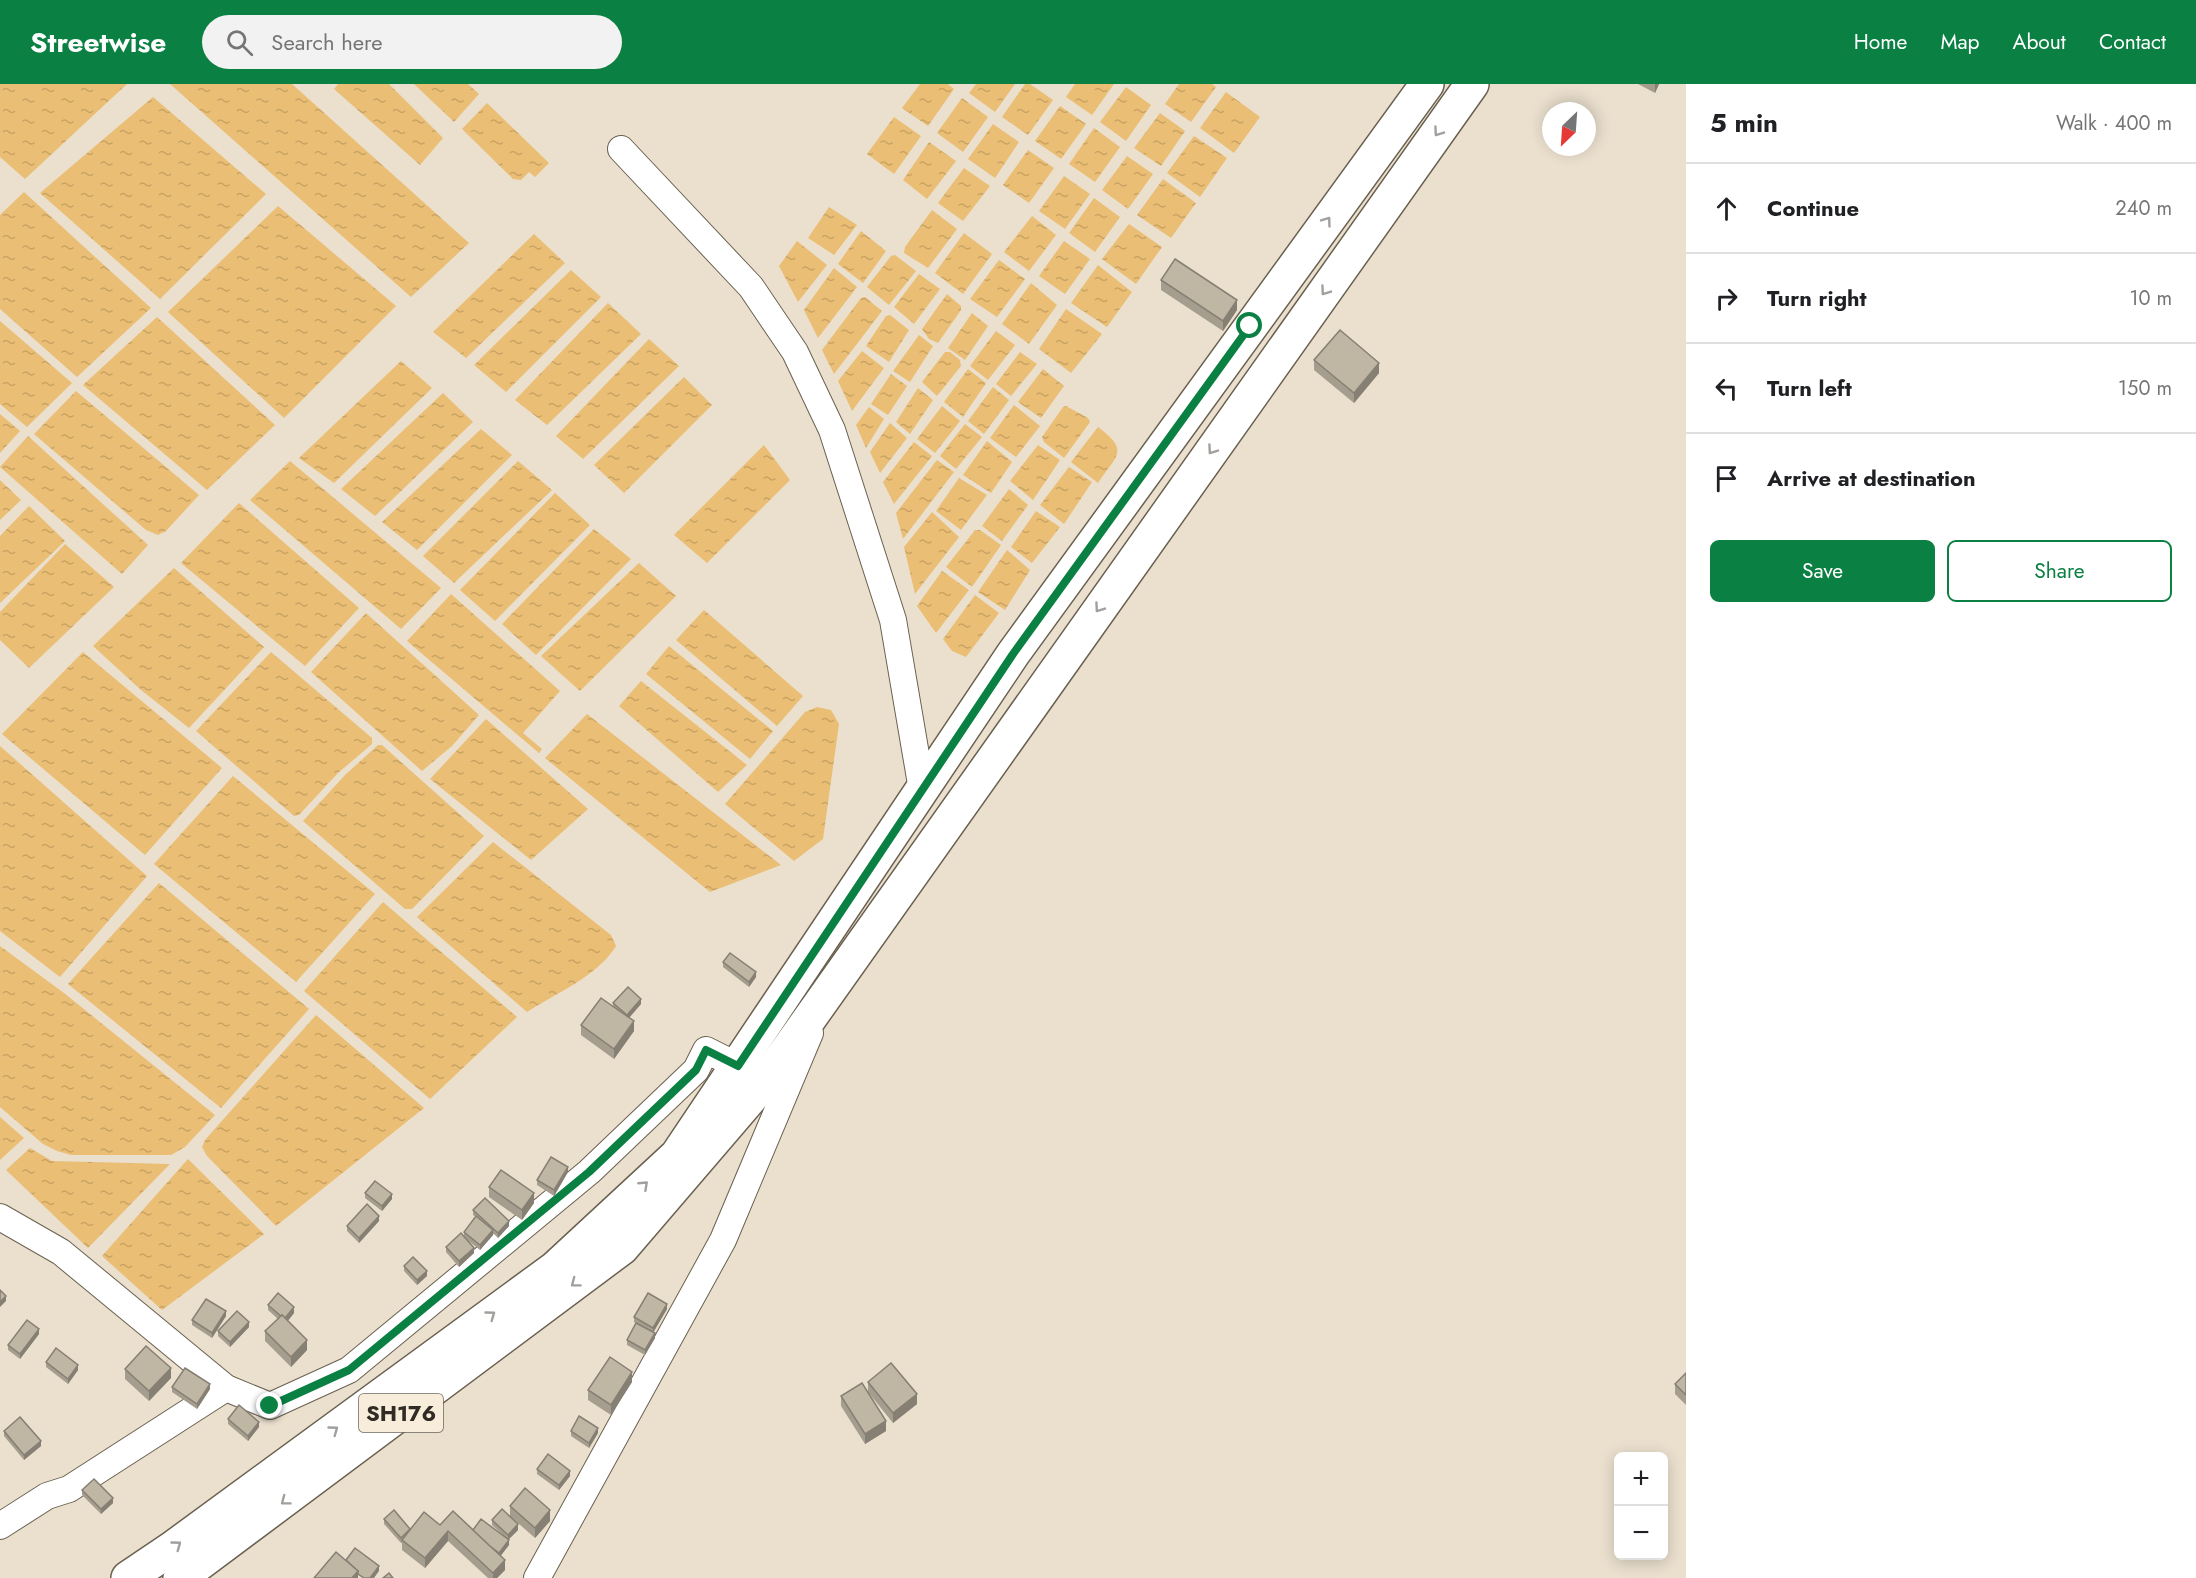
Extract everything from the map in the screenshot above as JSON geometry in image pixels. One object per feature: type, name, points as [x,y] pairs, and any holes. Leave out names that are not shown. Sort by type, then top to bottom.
[{"type":"main road","points":[[128,1578],[191,1535],[555,1268],[676,1155],[752,1073],[922,790],[1013,654],[1427,84]]},
{"type":"main road","name":"SH176","points":[[180,1578],[622,1248],[752,1073],[829,988],[1472,84]]},
{"type":"street","points":[[621,148],[751,287],[795,352],[832,430],[893,620],[922,790]]},
{"type":"street","points":[[537,1578],[723,1240],[829,988]]},
{"type":"street","points":[[0,1217],[61,1252],[226,1388],[270,1406],[349,1370],[589,1172],[696,1070],[706,1050],[752,1073]]},
{"type":"street","points":[[0,1526],[47,1496],[69,1489],[226,1388]]},
{"type":"water","points":[[0,84],[127,84],[25,179],[0,157]]},
{"type":"water","points":[[170,84],[292,84],[469,243],[411,297]]},
{"type":"water","points":[[338,84],[389,84],[443,138],[420,165],[334,89]]},
{"type":"water","points":[[414,84],[468,84],[479,94],[454,122]]},
{"type":"water","points":[[920,84],[948,84],[954,89],[928,126],[902,108]]},
{"type":"water","points":[[976,84],[1015,84],[995,112],[969,93]]},
{"type":"water","points":[[1025,84],[1030,84],[1053,100],[1028,135],[1002,117]]},
{"type":"water","points":[[1075,84],[1114,84],[1092,115],[1066,97]]},
{"type":"water","points":[[1179,84],[1212,84],[1216,87],[1191,122],[1165,104]]},
{"type":"water","points":[[1126,87],[1151,105],[1126,141],[1100,122]]},
{"type":"water","points":[[1226,92],[1260,117],[1234,153],[1200,128]]},
{"type":"water","points":[[153,97],[266,194],[160,299],[40,193]]},
{"type":"water","points":[[962,98],[988,117],[963,152],[937,133]]},
{"type":"water","points":[[487,103],[549,163],[535,177],[529,172],[521,180],[513,179],[462,129]]},
{"type":"water","points":[[1060,106],[1086,124],[1061,159],[1035,141]]},
{"type":"water","points":[[1160,113],[1185,131],[1161,166],[1134,148]]},
{"type":"water","points":[[894,117],[921,136],[894,174],[867,154]]},
{"type":"water","points":[[993,124],[1019,142],[995,178],[968,159]]},
{"type":"water","points":[[1094,128],[1120,147],[1095,182],[1069,164]]},
{"type":"water","points":[[1194,136],[1227,158],[1200,197],[1167,173]]},
{"type":"water","points":[[929,142],[956,161],[927,199],[903,180]]},
{"type":"water","points":[[1028,150],[1054,168],[1029,203],[1003,185]]},
{"type":"water","points":[[1127,156],[1153,174],[1128,209],[1102,190]]},
{"type":"water","points":[[964,168],[990,186],[963,221],[938,203]]},
{"type":"water","points":[[1064,176],[1090,194],[1065,229],[1039,211]]},
{"type":"water","points":[[1163,179],[1196,203],[1171,238],[1137,215]]},
{"type":"water","points":[[24,192],[151,308],[77,377],[0,309],[0,215]]},
{"type":"water","points":[[1094,198],[1120,217],[1095,252],[1069,233]]},
{"type":"water","points":[[278,206],[396,306],[284,418],[168,312]]},
{"type":"water","points":[[829,207],[857,225],[834,255],[808,238]]},
{"type":"water","points":[[932,210],[957,229],[928,268],[904,253],[905,247]]},
{"type":"water","points":[[1032,216],[1056,235],[1029,271],[1004,252]]},
{"type":"water","points":[[1129,224],[1162,247],[1136,284],[1102,259]]},
{"type":"water","points":[[861,231],[886,251],[863,283],[838,264]]},
{"type":"water","points":[[964,233],[992,254],[963,294],[935,273]]},
{"type":"water","points":[[534,234],[565,263],[466,358],[433,332]]},
{"type":"water","points":[[797,241],[827,265],[798,302],[779,266]]},
{"type":"water","points":[[1064,241],[1090,259],[1065,294],[1039,276]]},
{"type":"water","points":[[895,255],[916,271],[889,305],[867,287],[891,256]]},
{"type":"water","points":[[999,260],[1025,279],[997,317],[970,299]]},
{"type":"water","points":[[1098,265],[1132,292],[1107,327],[1071,303]]},
{"type":"water","points":[[834,268],[857,287],[818,338],[804,310]]},
{"type":"water","points":[[571,270],[601,297],[506,392],[474,365]]},
{"type":"water","points":[[919,274],[940,289],[914,324],[894,307]]},
{"type":"water","points":[[1031,283],[1057,305],[1029,344],[1002,324]]},
{"type":"water","points":[[947,294],[961,306],[961,310],[938,343],[929,339],[922,329]]},
{"type":"water","points":[[865,297],[882,311],[834,374],[822,350],[861,298]]},
{"type":"water","points":[[608,303],[641,334],[547,425],[515,400]]},
{"type":"water","points":[[1066,309],[1102,334],[1071,373],[1039,349]]},
{"type":"water","points":[[972,313],[988,326],[965,360],[948,348]]},
{"type":"water","points":[[890,315],[909,330],[889,362],[866,346],[886,316]]},
{"type":"water","points":[[157,317],[275,425],[207,490],[83,385]]},
{"type":"water","points":[[0,321],[72,383],[27,427],[0,404]]},
{"type":"water","points":[[996,331],[1015,345],[988,380],[970,366]]},
{"type":"water","points":[[919,335],[933,346],[910,382],[893,371]]},
{"type":"water","points":[[649,339],[679,366],[583,459],[556,436]]},
{"type":"water","points":[[862,351],[884,368],[852,411],[838,381]]},
{"type":"water","points":[[945,352],[950,352],[960,360],[961,366],[937,396],[922,382]]},
{"type":"water","points":[[1020,352],[1037,364],[1011,396],[996,384]]},
{"type":"water","points":[[401,361],[432,388],[334,483],[299,458]]},
{"type":"water","points":[[968,369],[986,383],[963,417],[944,402]]},
{"type":"water","points":[[1043,369],[1064,386],[1041,418],[1018,402]]},
{"type":"water","points":[[891,374],[907,386],[888,415],[871,404]]},
{"type":"water","points":[[684,377],[712,405],[624,493],[594,465]]},
{"type":"water","points":[[993,387],[1009,400],[984,434],[968,421]]},
{"type":"water","points":[[918,388],[933,400],[910,434],[896,422]]},
{"type":"water","points":[[76,391],[199,495],[166,531],[158,535],[146,530],[34,434]]},
{"type":"water","points":[[443,393],[473,422],[375,516],[341,489]]},
{"type":"water","points":[[1014,405],[1040,426],[1016,457],[990,438]]},
{"type":"water","points":[[942,406],[960,421],[935,453],[917,439]]},
{"type":"water","points":[[1066,406],[1088,418],[1090,422],[1064,458],[1044,442],[1042,437]]},
{"type":"water","points":[[869,407],[884,419],[866,448],[856,425]]},
{"type":"water","points":[[0,414],[20,431],[0,453]]},
{"type":"water","points":[[890,423],[907,438],[880,473],[870,452]]},
{"type":"water","points":[[965,424],[982,437],[956,469],[940,456]]},
{"type":"water","points":[[1098,427],[1114,442],[1117,454],[1098,483],[1071,462]]},
{"type":"water","points":[[481,429],[512,455],[417,550],[382,522]]},
{"type":"water","points":[[28,436],[148,545],[122,574],[0,467]]},
{"type":"water","points":[[987,441],[1012,462],[991,493],[963,475]]},
{"type":"water","points":[[914,442],[932,456],[894,504],[883,482]]},
{"type":"water","points":[[764,445],[790,480],[707,563],[674,535]]},
{"type":"water","points":[[1038,445],[1060,460],[1033,500],[1010,481]]},
{"type":"water","points":[[937,460],[954,472],[903,539],[896,513]]},
{"type":"water","points":[[290,461],[441,588],[401,629],[250,500]]},
{"type":"water","points":[[518,461],[552,490],[454,583],[423,556]]},
{"type":"water","points":[[1069,467],[1092,482],[1064,524],[1040,505]]},
{"type":"water","points":[[959,478],[987,495],[961,530],[936,511]]},
{"type":"water","points":[[0,480],[21,500],[0,520]]},
{"type":"water","points":[[1009,489],[1028,505],[1002,541],[982,526]]},
{"type":"water","points":[[555,493],[590,525],[495,621],[460,590]]},
{"type":"water","points":[[239,503],[359,608],[305,666],[181,563]]},
{"type":"water","points":[[29,506],[65,541],[0,603],[0,536]]},
{"type":"water","points":[[1036,511],[1060,527],[1032,563],[1011,547]]},
{"type":"water","points":[[932,512],[959,537],[915,594],[904,547]]},
{"type":"water","points":[[594,529],[631,559],[536,655],[502,624]]},
{"type":"water","points":[[975,530],[980,530],[1001,545],[972,587],[946,567]]},
{"type":"water","points":[[65,544],[114,587],[29,668],[0,640],[0,612]]},
{"type":"water","points":[[1007,550],[1030,570],[1005,610],[978,592]]},
{"type":"water","points":[[639,563],[676,596],[580,691],[541,656]]},
{"type":"water","points":[[174,568],[264,647],[189,728],[141,690],[93,646]]},
{"type":"water","points":[[942,571],[969,590],[936,633],[917,606]]},
{"type":"water","points":[[451,594],[560,691],[523,733],[542,749],[539,753],[407,641]]},
{"type":"water","points":[[975,595],[999,613],[966,657],[952,651],[943,639]]},
{"type":"water","points":[[704,610],[803,696],[777,726],[676,640]]},
{"type":"water","points":[[366,613],[479,715],[452,746],[422,771],[311,672]]},
{"type":"water","points":[[669,646],[773,731],[750,759],[646,674]]},
{"type":"water","points":[[83,652],[222,768],[145,855],[2,734]]},
{"type":"water","points":[[271,652],[372,738],[372,744],[338,773],[299,815],[294,816],[196,731]]},
{"type":"water","points":[[641,681],[747,765],[718,792],[619,706]]},
{"type":"water","points":[[817,707],[831,710],[839,724],[823,839],[794,861],[725,804],[805,712]]},
{"type":"water","points":[[587,714],[781,865],[710,892],[545,758]]},
{"type":"water","points":[[486,719],[588,809],[531,860],[430,779]]},
{"type":"water","points":[[378,745],[382,745],[484,836],[412,909],[405,909],[303,821],[345,775]]},
{"type":"water","points":[[0,746],[147,876],[60,977],[0,931]]},
{"type":"water","points":[[233,776],[375,894],[296,982],[154,864]]},
{"type":"water","points":[[493,842],[611,935],[616,946],[608,957],[588,975],[527,1012],[417,917]]},
{"type":"water","points":[[159,883],[309,1009],[221,1108],[68,984]]},
{"type":"water","points":[[383,902],[517,1017],[430,1099],[304,991]]},
{"type":"water","points":[[0,946],[64,993],[215,1115],[185,1147],[171,1155],[71,1155],[43,1144],[0,1107]]},
{"type":"water","points":[[316,1015],[424,1108],[276,1226],[207,1156],[202,1147],[205,1140]]},
{"type":"water","points":[[0,1117],[24,1138],[0,1160]]},
{"type":"water","points":[[30,1148],[52,1161],[170,1164],[88,1248],[6,1170]]},
{"type":"water","points":[[188,1159],[264,1234],[162,1310],[102,1256]]},
{"type":"building","points":[[1175,259],[1237,300],[1223,321],[1161,280]]},
{"type":"building","points":[[1340,330],[1379,363],[1354,393],[1314,360]]},
{"type":"building","points":[[730,953],[756,972],[749,982],[723,962]]},
{"type":"building","points":[[628,987],[641,999],[627,1015],[613,1003]]},
{"type":"building","points":[[601,998],[634,1021],[614,1049],[581,1025]]},
{"type":"building","points":[[551,1157],[568,1167],[554,1190],[537,1180]]},
{"type":"building","points":[[501,1170],[534,1193],[522,1210],[489,1187]]},
{"type":"building","points":[[375,1181],[392,1194],[382,1206],[365,1193]]},
{"type":"building","points":[[485,1198],[509,1221],[498,1233],[473,1210]]},
{"type":"building","points":[[367,1204],[379,1216],[359,1238],[347,1226]]},
{"type":"building","points":[[476,1216],[493,1230],[480,1245],[464,1232]]},
{"type":"building","points":[[461,1233],[474,1248],[459,1261],[446,1247]]},
{"type":"building","points":[[413,1257],[427,1271],[417,1280],[404,1266]]},
{"type":"building","points":[[0,1290],[6,1296],[0,1302]]},
{"type":"building","points":[[278,1293],[294,1307],[285,1318],[268,1305]]},
{"type":"building","points":[[648,1293],[667,1304],[653,1328],[634,1317]]},
{"type":"building","points":[[206,1299],[226,1311],[212,1333],[192,1320]]},
{"type":"building","points":[[237,1311],[249,1322],[230,1342],[218,1331]]},
{"type":"building","points":[[282,1315],[307,1340],[291,1357],[265,1331]]},
{"type":"building","points":[[27,1320],[39,1329],[20,1354],[8,1345]]},
{"type":"building","points":[[636,1323],[655,1333],[645,1350],[627,1340]]},
{"type":"building","points":[[146,1346],[171,1368],[149,1391],[125,1369]]},
{"type":"building","points":[[56,1348],[78,1365],[68,1379],[46,1362]]},
{"type":"building","points":[[610,1357],[632,1372],[611,1405],[588,1390]]},
{"type":"building","points":[[891,1363],[917,1394],[893,1413],[868,1382]]},
{"type":"building","points":[[185,1368],[210,1384],[197,1404],[172,1387]]},
{"type":"building","points":[[1686,1373],[1686,1395],[1675,1384]]},
{"type":"building","points":[[862,1383],[886,1421],[865,1434],[841,1396]]},
{"type":"building","points":[[239,1405],[259,1422],[248,1436],[228,1419]]},
{"type":"building","points":[[579,1416],[598,1428],[589,1443],[571,1431]]},
{"type":"building","points":[[20,1417],[41,1441],[24,1455],[4,1431]]},
{"type":"building","points":[[548,1454],[570,1471],[559,1485],[537,1469]]},
{"type":"building","points":[[94,1479],[113,1498],[101,1509],[82,1490]]},
{"type":"building","points":[[525,1488],[550,1510],[535,1528],[510,1506]]},
{"type":"building","points":[[502,1509],[518,1524],[508,1535],[492,1520]]},
{"type":"building","points":[[394,1510],[410,1529],[401,1538],[384,1519]]},
{"type":"building","points":[[453,1511],[505,1560],[493,1573],[448,1531],[425,1558],[402,1540],[424,1512],[440,1525]]},
{"type":"building","points":[[481,1519],[509,1540],[499,1553],[473,1530]]},
{"type":"building","points":[[355,1548],[379,1566],[370,1578],[364,1578],[358,1574],[358,1571],[346,1560]]},
{"type":"building","points":[[336,1552],[358,1571],[352,1578],[314,1578]]},
{"type":"building","points":[[389,1573],[393,1578],[383,1578]]},
{"type":"route","points":[[270,1406],[349,1370],[589,1172],[696,1070],[706,1050],[738,1066],[1013,654],[1250,326]]}]
